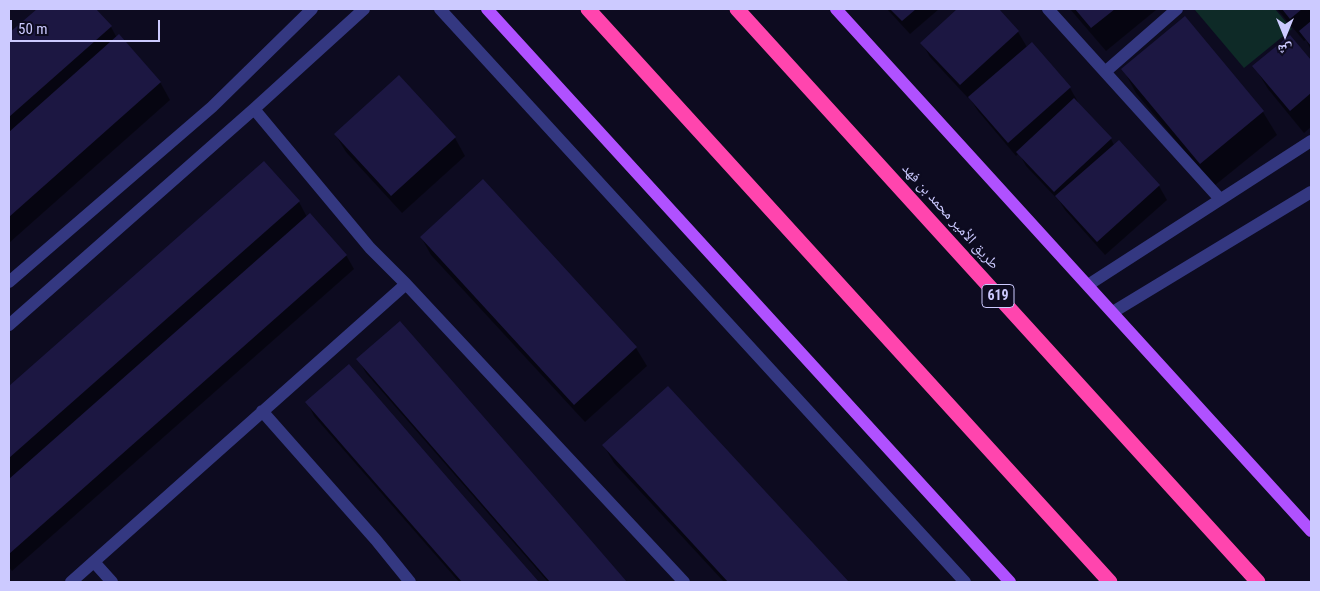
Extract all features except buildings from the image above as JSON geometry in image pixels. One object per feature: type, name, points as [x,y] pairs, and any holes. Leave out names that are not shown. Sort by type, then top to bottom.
[{"type":"highway","points":[[588,9],[1110,582]]},
{"type":"highway","name":"طريق الأمير محمد بن فهد","points":[[737,9],[1258,582]]},
{"type":"main road","points":[[487,9],[1010,582]]},
{"type":"main road","points":[[836,9],[1311,531]]},
{"type":"street","points":[[9,282],[212,107],[312,9]]},
{"type":"street","points":[[9,325],[254,109],[364,9]]},
{"type":"street","points":[[440,9],[965,582]]},
{"type":"street","points":[[1048,9],[1220,199]]},
{"type":"street","points":[[1105,72],[1177,9]]},
{"type":"street","points":[[254,109],[370,248],[406,284],[684,582]]},
{"type":"street","points":[[1088,285],[1311,141]]},
{"type":"street","points":[[1113,312],[1311,192]]},
{"type":"street","points":[[71,582],[406,284]]},
{"type":"street","points":[[262,411],[376,540],[410,582]]},
{"type":"street","points":[[94,562],[112,582]]},
{"type":"green space","points":[[1196,9],[1275,9],[1292,29],[1244,68]]}]
